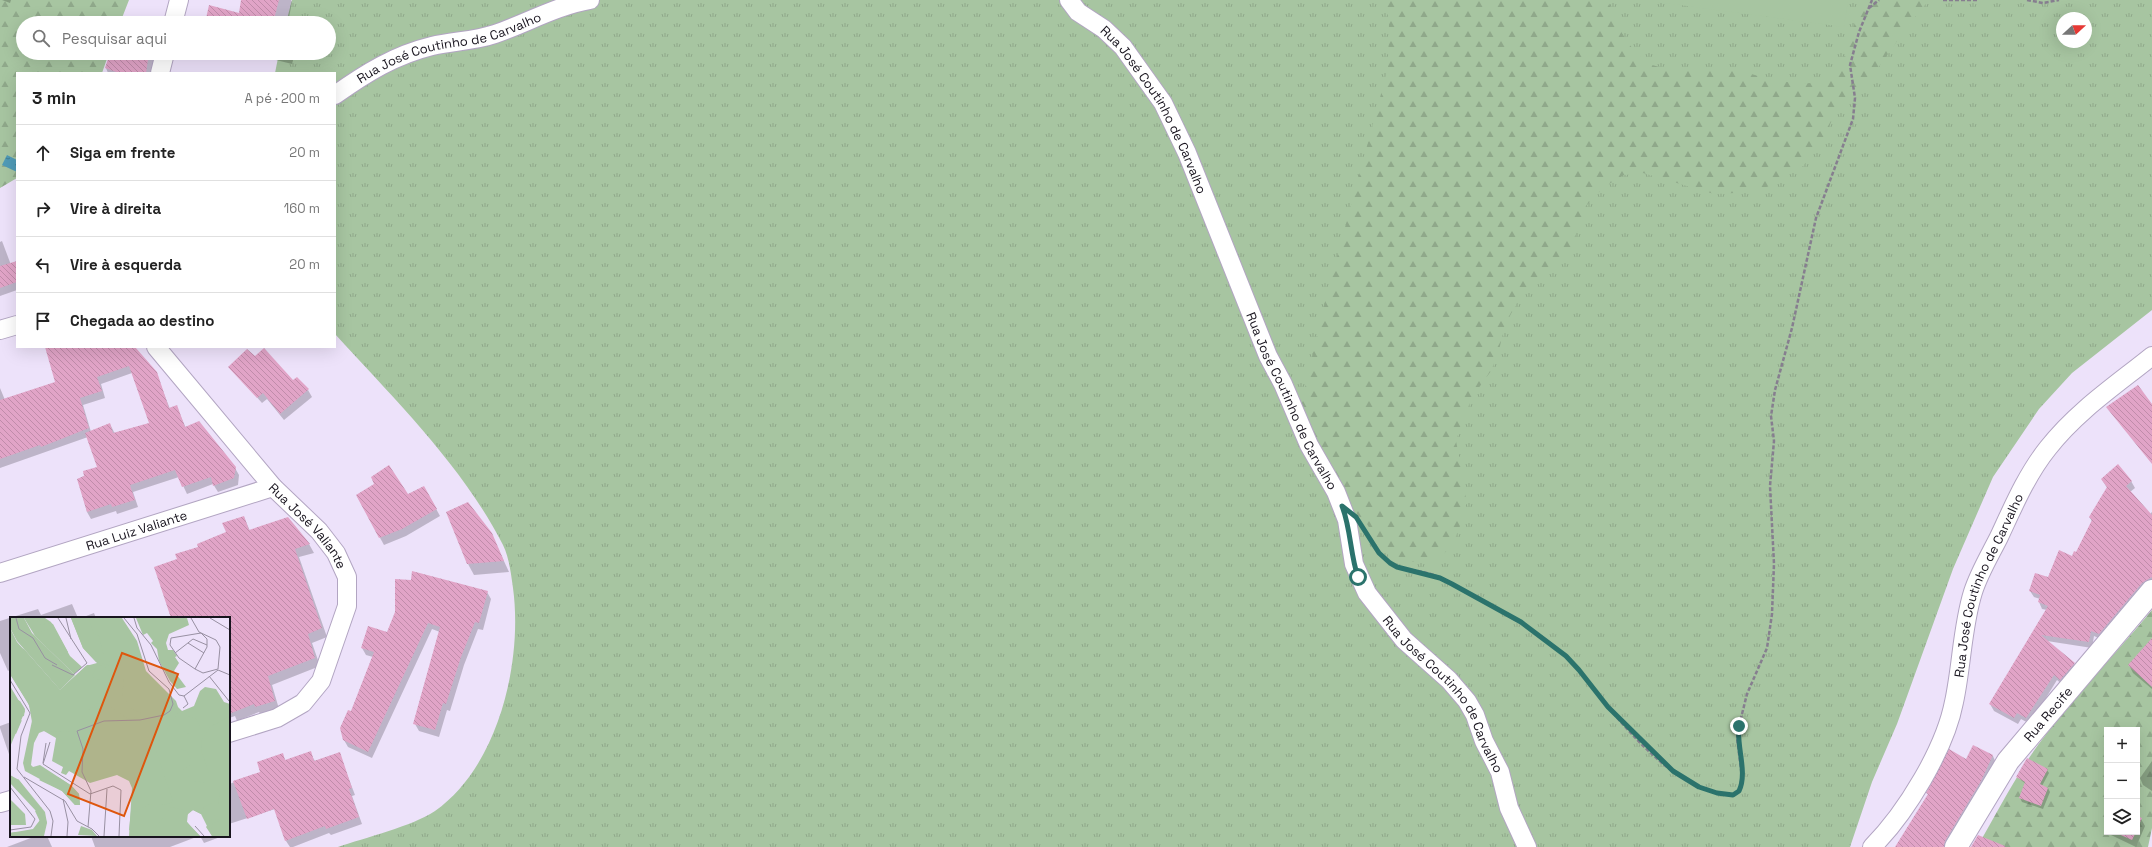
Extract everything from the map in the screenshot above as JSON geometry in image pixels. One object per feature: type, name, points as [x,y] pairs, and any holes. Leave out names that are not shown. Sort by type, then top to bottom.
[{"type":"street","points":[[175,16],[178,0]]},
{"type":"street","name":"Rua José Coutinho de Carvalho","points":[[336,94],[368,72],[400,56],[433,46],[494,35],[563,6],[590,0]]},
{"type":"street","name":"Rua José Coutinho de Carvalho","points":[[1069,0],[1082,15],[1104,29],[1123,47],[1163,103],[1190,159],[1268,356],[1285,389],[1309,445],[1336,492],[1347,520],[1351,552],[1358,577],[1367,593],[1404,640],[1444,675],[1467,701],[1475,714],[1484,741],[1500,772],[1509,808],[1527,847]]},
{"type":"street","points":[[160,72],[163,60]]},
{"type":"street","points":[[0,330],[16,325]]},
{"type":"street","name":"Rua José Valiante","points":[[157,348],[273,487],[307,518],[336,553],[347,577],[347,606],[334,650],[321,681],[303,703],[277,718],[230,733]]},
{"type":"street","name":"Rua José Coutinho de Carvalho","points":[[1872,847],[1885,834],[1911,798],[1941,742],[1954,703],[1973,591],[2007,520],[2037,463],[2062,431],[2098,397],[2152,356]]},
{"type":"street","name":"Rua Luiz Valiante","points":[[0,573],[273,487]]},
{"type":"street","name":"Rua Recife","points":[[1956,847],[2008,761],[2152,591]]},
{"type":"street","points":[[0,803],[10,800]]},
{"type":"path","points":[[1370,536],[1384,559],[1397,567],[1440,578],[1486,602],[1539,635],[1570,660],[1629,730],[1668,767],[1684,779],[1699,787],[1725,795],[1733,795],[1739,791],[1742,776],[1737,738],[1739,726],[1747,694],[1767,648],[1772,614],[1774,564],[1770,486],[1774,441],[1771,416],[1775,390],[1792,328],[1816,218],[1853,119],[1855,98],[1850,65],[1859,32],[1872,0]]},
{"type":"path","points":[[1868,10],[1879,0]]},
{"type":"path","points":[[1943,0],[1978,0]]},
{"type":"path","points":[[2027,0],[2043,3],[2059,0]]},
{"type":"green space","points":[[0,0],[129,0],[123,16],[16,16],[16,60],[107,60],[102,72],[16,72],[16,179],[0,188]]},
{"type":"green space","points":[[292,0],[2152,0],[2152,310],[2072,373],[2039,409],[1993,477],[1953,569],[1897,724],[1872,782],[1850,847],[338,847],[401,827],[435,811],[457,791],[476,767],[490,740],[502,710],[510,679],[514,647],[515,617],[513,588],[507,555],[503,545],[486,516],[448,460],[404,409],[336,335],[336,72],[275,72],[278,60],[336,60],[336,16],[288,16]]},
{"type":"green space","points":[[1385,0],[1608,0],[1614,17],[1627,41],[1638,55],[1652,65],[1662,68],[1686,70],[1729,69],[1773,80],[1817,83],[1831,80],[1838,72],[1846,53],[1863,0],[1929,0],[1907,27],[1878,68],[1834,116],[1822,141],[1803,166],[1770,186],[1753,191],[1714,194],[1643,173],[1624,175],[1604,187],[1587,205],[1570,251],[1561,265],[1542,278],[1519,299],[1505,325],[1499,350],[1491,371],[1475,393],[1464,415],[1456,441],[1465,486],[1466,505],[1460,526],[1452,546],[1440,557],[1422,562],[1400,562],[1390,557],[1377,541],[1367,524],[1348,505],[1300,410],[1323,309],[1388,68],[1389,22]]},
{"type":"green space","points":[[1657,0],[1848,0],[1844,27],[1657,2]]},
{"type":"green space","points":[[2152,610],[2152,828],[2148,847],[1977,847],[2014,782],[2038,745],[2080,693]]},
{"type":"water","points":[[7,155],[16,160],[16,172],[2,165]]},
{"type":"building","points":[[241,0],[279,0],[275,16],[207,16],[209,5],[239,13]]},
{"type":"building","points":[[108,60],[148,60],[146,72],[116,72],[105,68]]},
{"type":"building","points":[[16,261],[16,282],[0,288],[0,266]]},
{"type":"building","points":[[45,348],[136,348],[157,372],[169,408],[177,405],[185,427],[199,421],[236,467],[234,478],[213,486],[211,477],[182,487],[175,470],[130,485],[135,500],[112,507],[111,504],[87,512],[77,479],[84,476],[83,471],[97,467],[85,433],[110,423],[113,433],[149,423],[129,366],[97,377],[102,391],[80,398],[89,428],[41,447],[40,445],[0,459],[0,400],[55,382]]},
{"type":"building","points":[[264,348],[293,380],[297,377],[309,389],[280,414],[263,393],[257,398],[228,367],[247,349],[255,356]]},
{"type":"building","points":[[2138,385],[2152,404],[2152,464],[2106,407]]},
{"type":"building","points":[[2118,464],[2132,481],[2126,486],[2152,515],[2152,577],[2142,583],[2099,634],[2091,631],[2089,642],[2041,635],[2075,663],[2060,680],[2054,675],[2026,718],[2017,713],[2014,718],[1989,704],[2048,606],[2038,602],[2040,595],[2029,591],[2035,573],[2048,577],[2059,550],[2072,556],[2074,551],[2076,552],[2092,520],[2089,517],[2107,487],[2101,479]]},
{"type":"building","points":[[389,465],[408,494],[424,486],[437,509],[402,529],[379,538],[356,495],[374,484],[371,477]]},
{"type":"building","points":[[468,502],[492,533],[504,561],[467,564],[446,512]]},
{"type":"building","points":[[244,516],[249,530],[288,517],[310,544],[295,549],[322,628],[308,634],[315,658],[268,676],[275,701],[255,707],[254,704],[230,714],[230,617],[171,617],[154,567],[177,559],[175,554],[198,547],[197,544],[226,532],[222,523]]},
{"type":"building","points":[[412,571],[488,591],[479,623],[475,622],[461,657],[446,704],[443,703],[435,730],[413,724],[440,627],[428,623],[368,752],[343,740],[340,728],[348,710],[351,711],[374,652],[361,648],[368,626],[387,632],[395,612],[395,579],[411,580]]},
{"type":"building","points":[[2152,638],[2152,687],[2128,665]]},
{"type":"building","points":[[1973,745],[1993,755],[1981,781],[1945,841],[1944,847],[1895,847],[1928,794],[1926,793],[1949,749],[1966,759]]},
{"type":"building","points":[[311,751],[314,761],[340,752],[352,788],[349,789],[359,817],[326,829],[325,826],[285,841],[274,809],[247,819],[233,781],[260,772],[257,762],[283,753],[285,760]]},
{"type":"building","points":[[2027,758],[2048,769],[2040,784],[2048,788],[2041,806],[2019,798],[2025,782],[2016,777]]},
{"type":"building","points":[[1978,835],[2005,846],[2005,847],[1971,847]]},
{"type":"building","points":[[2121,835],[2134,835],[2132,840]]},
{"type":"route","points":[[1358,577],[1351,552],[1347,520],[1342,506],[1351,512],[1363,525],[1384,559],[1405,570],[1429,574],[1440,578],[1486,602],[1521,622],[1566,656],[1629,730],[1653,754],[1684,779],[1699,787],[1725,795],[1733,795],[1739,791],[1742,784],[1737,738],[1739,726]]}]
